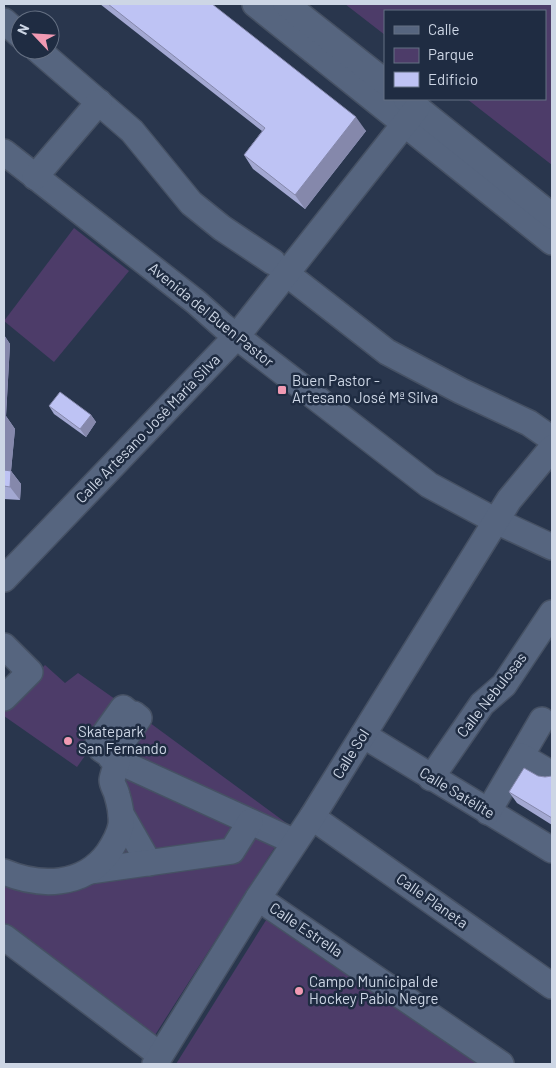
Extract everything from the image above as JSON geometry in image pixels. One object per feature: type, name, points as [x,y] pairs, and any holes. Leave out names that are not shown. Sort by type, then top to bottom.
[{"type":"street","points":[[255,4],[384,93]]},
{"type":"street","points":[[286,4],[384,81]]},
{"type":"street","points":[[50,60],[132,131],[192,203],[222,228],[280,268],[387,352],[461,391],[529,423],[552,439]]},
{"type":"street","points":[[394,100],[552,216]]},
{"type":"street","points":[[35,177],[99,102]]},
{"type":"street","points":[[409,110],[552,242]]},
{"type":"street","name":"Calle Artesano José María Silva","points":[[4,579],[237,336],[280,268],[409,110]]},
{"type":"street","name":"Avenida del Buen Pastor","points":[[4,152],[196,302],[223,326],[429,485],[496,521],[552,547]]},
{"type":"street","name":"Calle Sol","points":[[157,1060],[363,735],[508,500],[552,448]]},
{"type":"street","name":"Calle Nebulosas","points":[[431,778],[482,704],[504,686],[552,613]]},
{"type":"street","points":[[4,646],[30,672],[4,698]]},
{"type":"street","points":[[98,743],[123,708],[128,712],[101,749],[107,753],[134,714],[139,718],[111,758],[294,842]]},
{"type":"street","points":[[488,812],[542,720]]},
{"type":"street","name":"Calle Satélite","points":[[363,735],[552,850]]},
{"type":"street","points":[[522,756],[552,774]]},
{"type":"street","points":[[117,762],[112,781],[121,814],[150,863]]},
{"type":"street","points":[[90,872],[102,861],[116,842],[121,814]]},
{"type":"street","name":"Calle Planeta","points":[[312,816],[552,986]]},
{"type":"street","points":[[4,872],[16,877],[39,881],[60,881],[90,872],[232,851],[250,822]]},
{"type":"street","name":"Calle Estrella","points":[[258,898],[502,1064]]},
{"type":"street","points":[[4,937],[157,1060]]},
{"type":"green space","points":[[345,4],[552,4],[552,165],[468,100],[546,100],[546,10],[384,10],[384,34]]},
{"type":"green space","points":[[74,228],[129,271],[54,362],[4,321]]},
{"type":"green space","name":"Skatepark San Fernando","points":[[45,665],[65,683],[78,673],[122,704],[77,767],[4,716],[4,708]]},
{"type":"green space","points":[[146,720],[289,825],[148,1046],[4,937],[4,872],[60,881],[116,842],[112,781]]},
{"type":"green space","name":"Campo Municipal de Hockey Pablo Negre","points":[[268,917],[486,1064],[176,1064]]},
{"type":"building","points":[[108,4],[212,4],[356,117],[295,195],[244,155],[265,128]]},
{"type":"building","points":[[60,392],[91,415],[80,429],[49,406]]},
{"type":"building","points":[[4,470],[11,471],[10,487],[4,486]]},
{"type":"building","points":[[524,768],[538,776],[552,776],[552,818],[509,792]]},
{"type":"place","name":"Buen Pastor - Artesano José Mª Silva","points":[[282,390]]},
{"type":"place","name":"Skatepark San Fernando","points":[[68,741]]},
{"type":"place","name":"Campo Municipal de Hockey Pablo Negre","points":[[299,991]]}]
